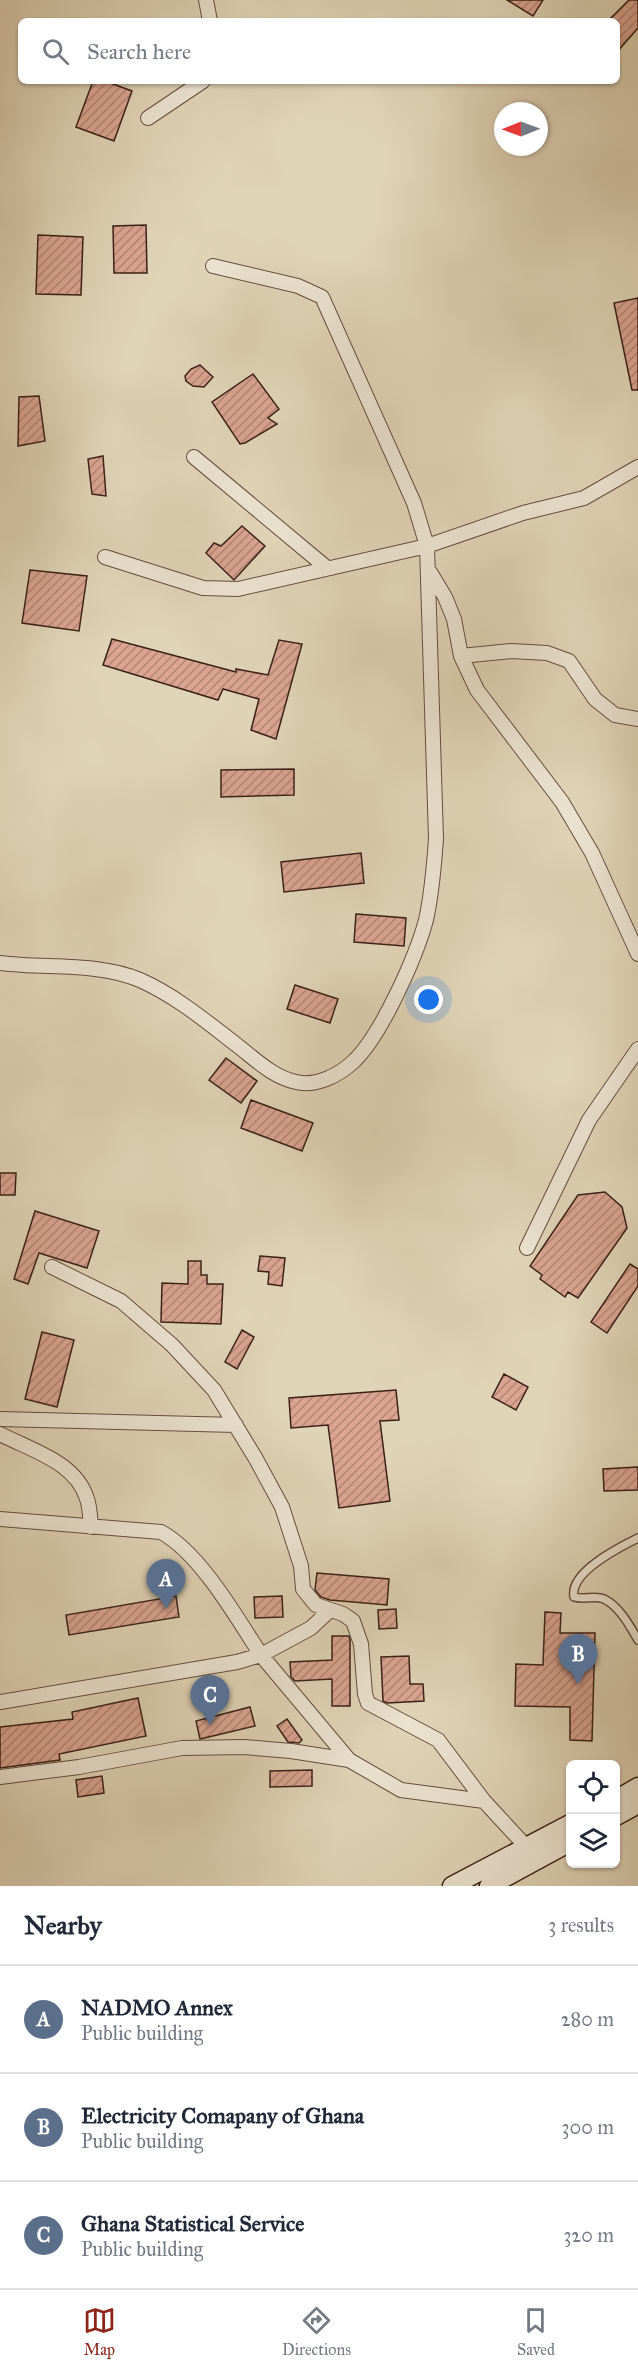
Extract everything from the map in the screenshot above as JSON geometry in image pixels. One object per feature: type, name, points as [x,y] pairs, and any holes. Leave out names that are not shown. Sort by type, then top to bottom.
[{"type":"street","points":[[206,0],[209,18]]},
{"type":"street","points":[[148,118],[198,84]]},
{"type":"street","points":[[0,963],[114,972],[138,980],[171,997],[274,1074],[297,1083],[332,1078],[354,1061],[383,1020],[409,966],[425,923],[433,887],[436,839],[429,569],[427,546],[414,503],[322,297],[298,286],[213,266]]},
{"type":"street","points":[[194,457],[327,568]]},
{"type":"street","points":[[105,557],[203,588],[238,589],[427,546],[524,513],[584,498],[638,468]]},
{"type":"street","points":[[429,569],[454,619],[461,657],[477,690],[562,802],[592,854],[638,954]]},
{"type":"street","points":[[461,657],[511,651],[547,653],[569,661],[595,699],[615,715],[638,719]]},
{"type":"street","points":[[527,1248],[589,1120],[638,1049]]},
{"type":"street","points":[[52,1267],[121,1301],[172,1344],[214,1390],[282,1507],[301,1566],[303,1589],[315,1605],[343,1614],[353,1621],[361,1644],[365,1694],[368,1703],[438,1740],[484,1801],[533,1854]]},
{"type":"street","points":[[0,1419],[236,1425]]},
{"type":"street","points":[[0,1434],[42,1453],[62,1466],[79,1482],[87,1499],[91,1527]]},
{"type":"street","points":[[0,1519],[161,1532],[173,1539],[218,1591],[261,1655],[349,1760],[401,1790],[484,1801]]},
{"type":"street","points":[[0,1702],[237,1662],[261,1655],[311,1628],[329,1611]]},
{"type":"street","points":[[0,1777],[79,1767],[182,1748],[244,1747],[291,1750],[349,1760]]},
{"type":"street","points":[[620,1797],[638,1787]]},
{"type":"street","points":[[619,1814],[638,1804]]},
{"type":"street","points":[[489,1886],[566,1827]]},
{"type":"street","points":[[461,1884],[533,1854],[566,1843]]},
{"type":"lane","points":[[638,1538],[587,1570],[575,1586],[573,1593],[574,1597],[578,1598],[603,1598],[620,1612],[638,1640]]},
{"type":"building","points":[[507,0],[543,0],[533,16]]},
{"type":"building","points":[[629,0],[638,0],[638,28],[620,49],[620,18],[611,18]]},
{"type":"building","points":[[92,84],[113,84],[132,91],[114,141],[76,127]]},
{"type":"building","points":[[146,225],[147,273],[114,273],[113,226]]},
{"type":"building","points":[[38,235],[83,237],[81,295],[36,294]]},
{"type":"building","points":[[638,298],[638,390],[632,390],[614,303]]},
{"type":"building","points":[[200,365],[213,377],[204,387],[193,386],[186,381],[185,376],[191,369]]},
{"type":"building","points":[[253,374],[279,409],[268,418],[277,424],[240,444],[212,402]]},
{"type":"building","points":[[39,396],[45,441],[18,446],[19,397]]},
{"type":"building","points":[[103,456],[106,496],[92,494],[88,459]]},
{"type":"building","points":[[242,526],[265,546],[234,580],[206,553],[214,543],[221,546]]},
{"type":"building","points":[[30,570],[87,576],[79,631],[22,623]]},
{"type":"building","points":[[112,639],[236,672],[236,669],[268,675],[279,640],[302,644],[276,739],[251,730],[259,699],[223,689],[218,700],[103,665]]},
{"type":"building","points":[[294,769],[294,795],[221,797],[221,770]]},
{"type":"building","points":[[361,853],[364,883],[284,892],[281,862]]},
{"type":"building","points":[[356,914],[406,918],[404,946],[354,942]]},
{"type":"building","points":[[295,985],[338,999],[330,1023],[287,1009]]},
{"type":"building","points":[[226,1058],[257,1081],[241,1103],[209,1080]]},
{"type":"building","points":[[251,1100],[313,1123],[302,1151],[241,1128]]},
{"type":"building","points":[[0,1173],[16,1173],[15,1195],[0,1195]]},
{"type":"building","points":[[605,1192],[622,1207],[627,1228],[578,1298],[568,1292],[565,1297],[540,1279],[542,1275],[530,1266],[578,1195]]},
{"type":"building","points":[[35,1211],[99,1231],[87,1268],[39,1253],[28,1284],[14,1279]]},
{"type":"building","points":[[260,1256],[285,1258],[282,1286],[268,1284],[269,1272],[258,1271]]},
{"type":"building","points":[[188,1261],[201,1261],[201,1275],[207,1275],[207,1284],[223,1284],[221,1324],[161,1322],[162,1283],[188,1284]]},
{"type":"building","points":[[630,1264],[638,1269],[638,1286],[607,1333],[591,1322]]},
{"type":"building","points":[[242,1330],[254,1337],[237,1369],[225,1362]]},
{"type":"building","points":[[42,1332],[74,1340],[57,1407],[25,1399]]},
{"type":"building","points":[[504,1374],[528,1387],[516,1410],[492,1397]]},
{"type":"building","points":[[396,1390],[399,1420],[380,1421],[390,1501],[339,1508],[328,1425],[291,1428],[289,1398]]},
{"type":"building","points":[[638,1467],[638,1490],[604,1491],[603,1469]]},
{"type":"building","points":[[317,1573],[389,1579],[387,1605],[330,1600],[321,1597],[315,1590]]},
{"type":"building","points":[[176,1596],[179,1617],[69,1635],[66,1615]]},
{"type":"building","points":[[282,1596],[283,1617],[255,1618],[254,1597]]},
{"type":"building","points":[[396,1609],[397,1628],[379,1629],[378,1610]]},
{"type":"building","points":[[545,1612],[561,1613],[560,1633],[595,1633],[592,1741],[570,1740],[570,1707],[515,1706],[516,1664],[543,1665]]},
{"type":"building","points":[[332,1636],[349,1636],[350,1706],[332,1706],[332,1679],[295,1681],[291,1677],[290,1662],[332,1660]]},
{"type":"building","points":[[409,1656],[410,1684],[423,1684],[424,1701],[387,1703],[383,1701],[381,1657]]},
{"type":"building","points":[[138,1698],[146,1736],[59,1754],[60,1760],[0,1768],[0,1727],[73,1719],[72,1712]]},
{"type":"building","points":[[250,1707],[255,1726],[200,1739],[196,1721]]},
{"type":"building","points":[[287,1719],[302,1740],[299,1743],[288,1742],[277,1726]]},
{"type":"building","points":[[312,1770],[312,1786],[270,1787],[270,1771]]},
{"type":"building","points":[[102,1776],[104,1793],[78,1797],[76,1780]]},
{"type":"place","name":"NADMO Annex","points":[[166,1609]]},
{"type":"place","name":"Electricity Comapany of Ghana","points":[[578,1684]]},
{"type":"place","name":"Ghana Statistical Service","points":[[210,1725]]}]
